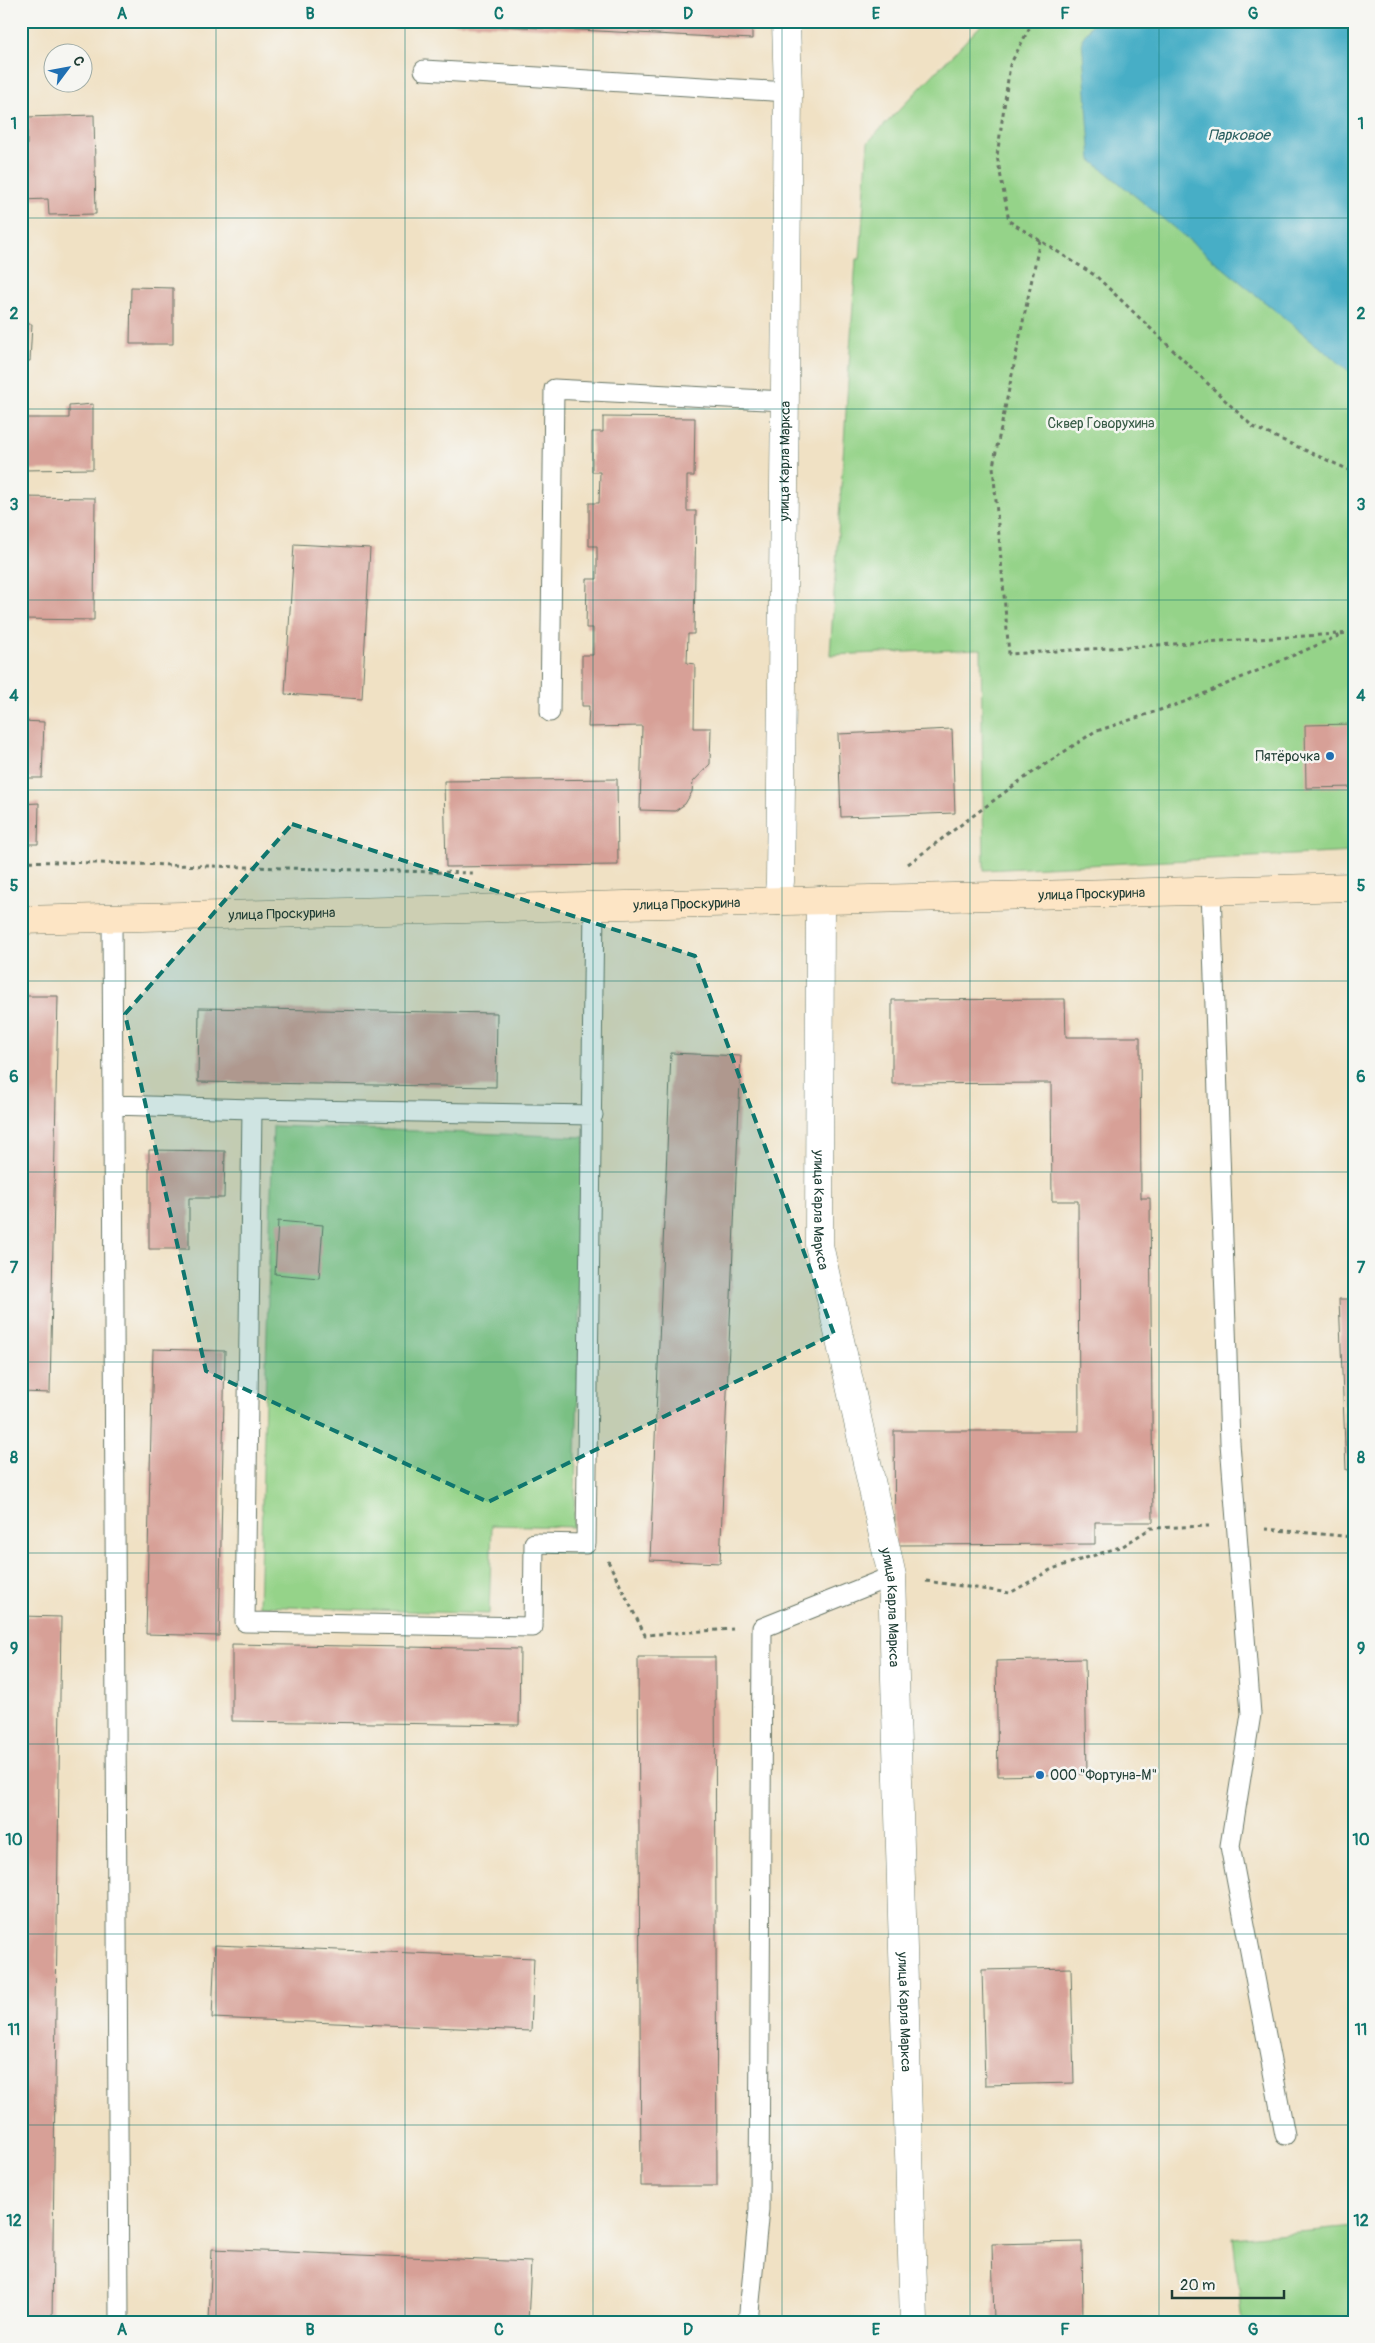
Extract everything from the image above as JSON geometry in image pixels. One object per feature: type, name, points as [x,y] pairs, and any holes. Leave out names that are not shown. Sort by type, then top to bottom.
[{"type":"street","name":"улица Карла Маркса","points":[[778,901],[780,881],[788,92],[786,21]]},
{"type":"street","name":"улица Проскурина","points":[[21,920],[1354,887]]},
{"type":"street","name":"улица Карла Маркса","points":[[820,900],[818,1245],[892,1576],[914,2322]]},
{"type":"lane","points":[[424,70],[788,92]]},
{"type":"lane","points":[[550,712],[554,389],[785,401]]},
{"type":"lane","points":[[1212,890],[1230,1443],[1251,1714],[1230,1846],[1285,2135]]},
{"type":"lane","points":[[252,1109],[245,1622],[533,1627],[534,1543],[586,1544],[593,1115],[594,906]]},
{"type":"lane","points":[[112,918],[119,2322]]},
{"type":"lane","points":[[113,1105],[593,1115]]},
{"type":"lane","points":[[748,2322],[760,2209],[762,1628],[892,1576]]},
{"type":"path","points":[[1034,21],[1010,65],[997,156],[1009,221],[1096,276],[1253,427],[1354,472]]},
{"type":"path","points":[[1040,240],[993,466],[1009,654],[1354,633]]},
{"type":"path","points":[[906,865],[1020,781],[1094,732],[1187,701],[1346,633]]},
{"type":"path","points":[[21,861],[480,873]]},
{"type":"path","points":[[892,1576],[1010,1593],[1052,1568],[1123,1546],[1151,1528],[1236,1526],[1354,1537]]},
{"type":"path","points":[[607,1559],[645,1634],[762,1628]]},
{"type":"highlighted area","points":[[292,824],[695,956],[834,1334],[488,1502],[206,1371],[125,1014]]},
{"type":"green space","name":"Сквер Говорухина","points":[[985,21],[1354,21],[1354,852],[984,870],[981,649],[830,655],[856,259],[860,259],[868,142]]},
{"type":"green space","points":[[273,1126],[585,1137],[574,1527],[492,1525],[489,1614],[259,1606]]},
{"type":"green space","points":[[1354,2227],[1354,2322],[1243,2322],[1233,2238]]},
{"type":"water","name":"Парковое","points":[[1094,21],[1354,21],[1354,375],[1091,160],[1082,39]]},
{"type":"building","points":[[405,21],[752,21],[752,39]]},
{"type":"building","points":[[94,115],[96,214],[49,215],[48,199],[21,200],[21,147],[27,147],[27,117]]},
{"type":"building","points":[[131,287],[173,288],[173,344],[130,344]]},
{"type":"building","points":[[21,324],[32,324],[30,361],[21,361]]},
{"type":"building","points":[[93,404],[93,469],[21,470],[21,418],[69,418],[69,406]]},
{"type":"building","points":[[603,417],[695,418],[694,476],[687,476],[687,511],[696,511],[694,634],[688,634],[687,663],[695,664],[694,728],[711,728],[710,764],[693,782],[692,792],[685,804],[675,811],[640,810],[642,726],[588,727],[589,706],[582,706],[582,655],[593,655],[593,628],[586,628],[587,579],[597,579],[597,546],[589,546],[589,503],[599,503],[600,472],[592,472],[592,432],[603,432]]},
{"type":"building","points":[[21,497],[95,498],[94,620],[21,619]]},
{"type":"building","points":[[294,544],[370,548],[362,699],[285,694]]},
{"type":"building","points":[[21,655],[23,655],[25,706],[21,707]]},
{"type":"building","points":[[21,721],[44,722],[42,778],[21,778]]},
{"type":"building","name":"Пятёрочка","points":[[1354,724],[1354,787],[1306,788],[1305,725]]},
{"type":"building","points":[[952,729],[955,813],[841,817],[838,734]]},
{"type":"building","points":[[617,779],[618,865],[446,867],[444,781]]},
{"type":"building","points":[[39,803],[38,844],[21,844],[21,804]]},
{"type":"building","points":[[21,996],[58,996],[50,1393],[21,1392]]},
{"type":"building","points":[[1065,999],[1066,1037],[1140,1037],[1141,1198],[1150,1198],[1153,1522],[1095,1522],[1095,1544],[895,1545],[894,1431],[1079,1431],[1078,1201],[1052,1201],[1051,1083],[892,1084],[892,1000]]},
{"type":"building","points":[[199,1008],[497,1013],[496,1087],[198,1082]]},
{"type":"building","points":[[671,1053],[741,1056],[720,1563],[650,1560]]},
{"type":"building","points":[[149,1150],[225,1151],[224,1198],[189,1198],[189,1249],[149,1249]]},
{"type":"building","points":[[278,1221],[323,1225],[319,1278],[275,1274]]},
{"type":"building","points":[[1339,1299],[1354,1299],[1354,1469],[1346,1470]]},
{"type":"building","points":[[153,1349],[225,1351],[219,1636],[146,1634]]},
{"type":"building","points":[[21,1616],[61,1617],[52,2322],[21,2322]]},
{"type":"building","points":[[232,1644],[520,1649],[519,1725],[232,1721]]},
{"type":"building","points":[[638,1657],[715,1657],[717,2186],[641,2186]]},
{"type":"building","points":[[1085,1659],[1087,1774],[998,1776],[996,1661]]},
{"type":"building","points":[[215,1945],[534,1958],[531,2031],[212,2018]]},
{"type":"building","points":[[1071,1968],[1074,2083],[985,2085],[982,1970]]},
{"type":"building","points":[[1082,2242],[1083,2322],[994,2322],[992,2244]]},
{"type":"building","points":[[212,2249],[531,2262],[528,2322],[209,2322]]},
{"type":"place","name":"Пятёрочка","points":[[1330,756]]},
{"type":"place","name":"ООО \"Фортуна-М\"","points":[[1040,1775]]}]
